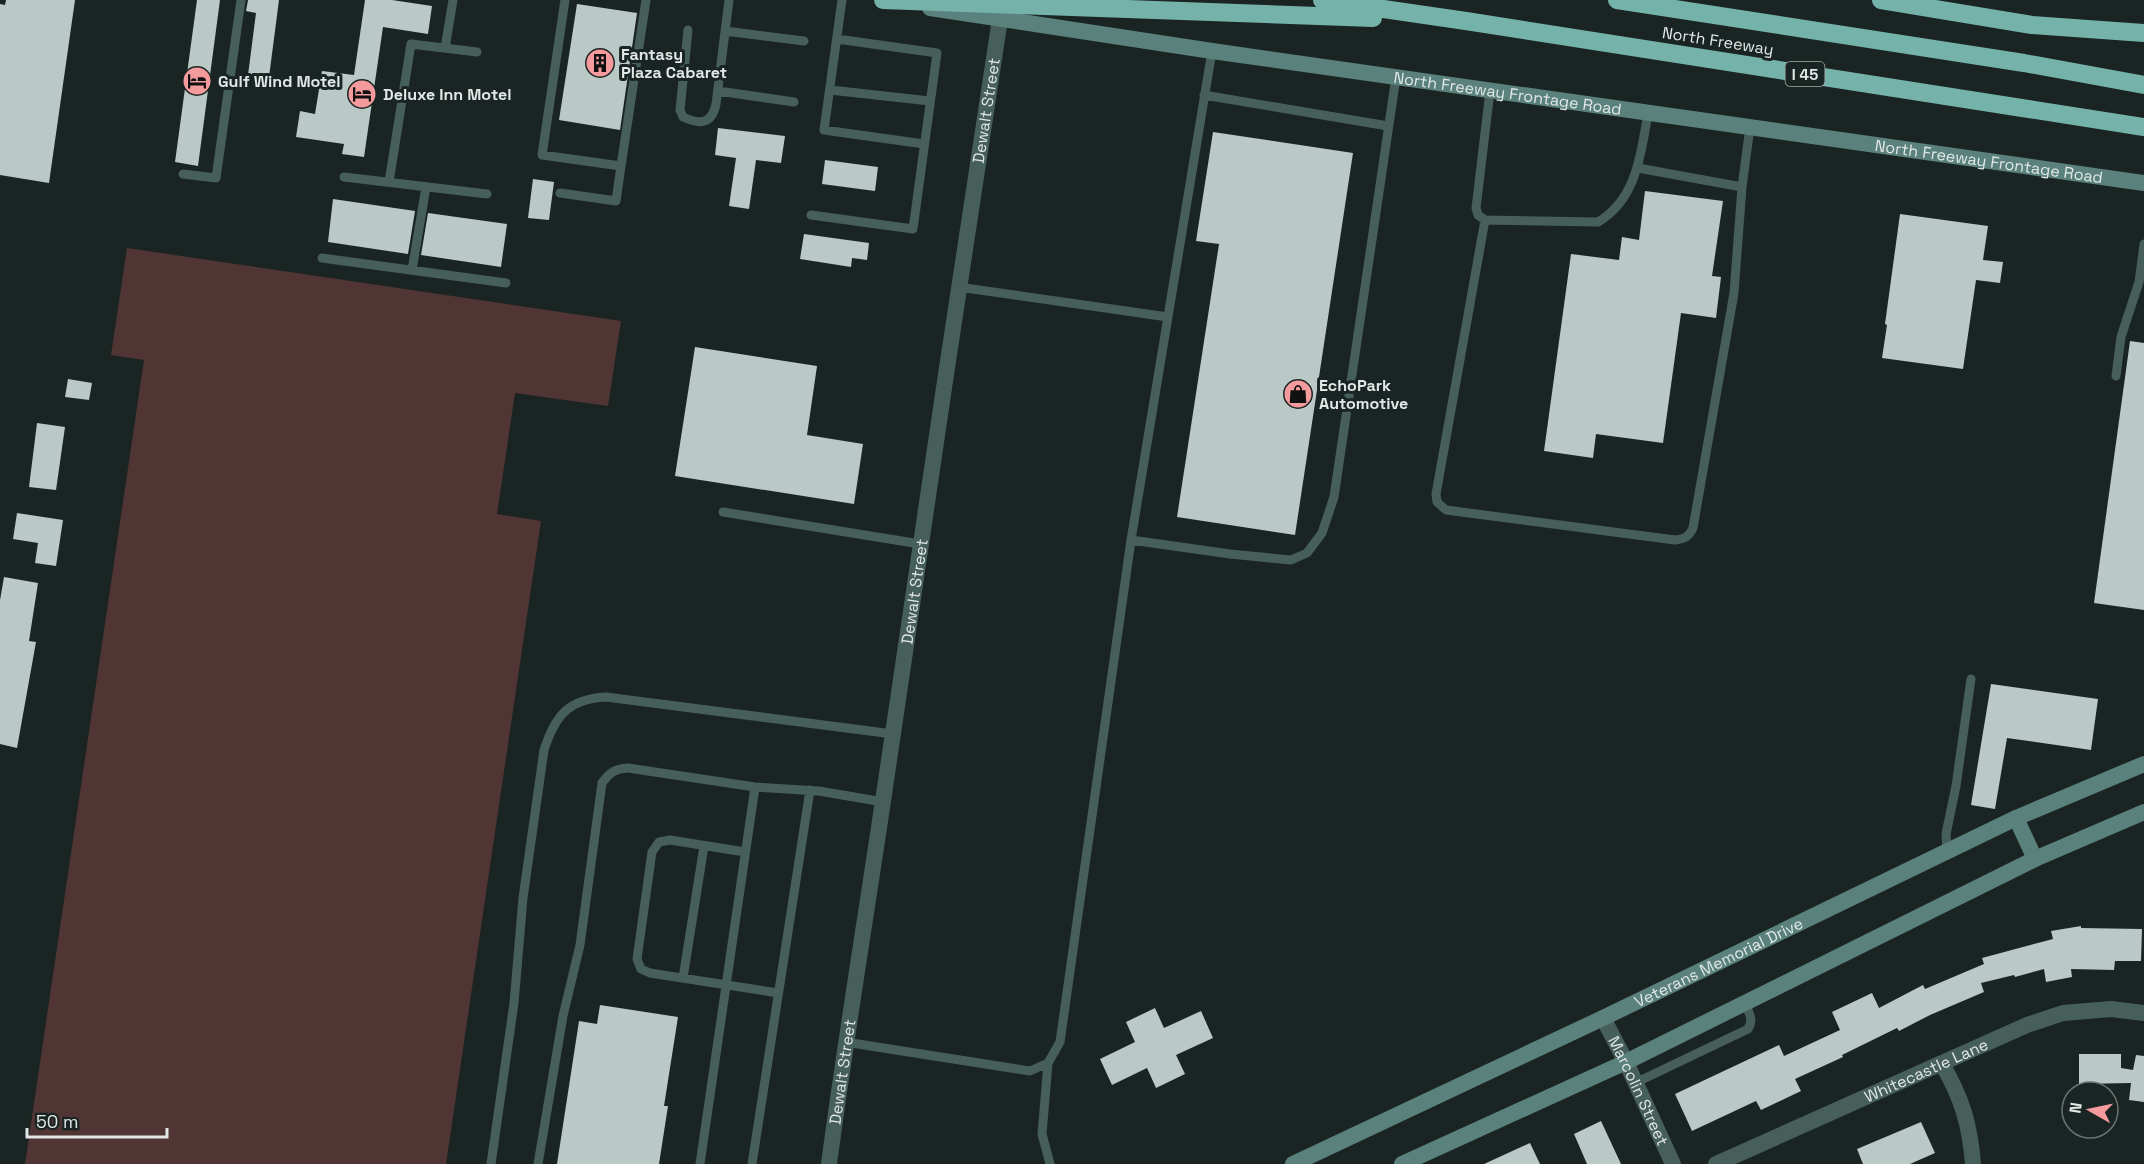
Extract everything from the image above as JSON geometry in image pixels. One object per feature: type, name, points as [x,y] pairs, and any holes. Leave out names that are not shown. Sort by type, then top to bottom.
[{"type":"highway","points":[[883,0],[1466,21]]},
{"type":"highway","name":"North Freeway","points":[[1322,0],[2144,128]]},
{"type":"highway","name":"North Freeway","points":[[1617,0],[2025,63],[2144,85]]},
{"type":"highway","points":[[1881,0],[2032,25],[2144,33]]},
{"type":"main road","name":"North Freeway Frontage Road","points":[[872,0],[1490,91],[2144,183]]},
{"type":"main road","name":"Veterans Memorial Drive","points":[[1293,1164],[1603,1018],[2016,818],[2144,764]]},
{"type":"main road","points":[[1402,1164],[1626,1062],[2035,859],[2144,812]]},
{"type":"main road","points":[[2016,818],[2035,859]]},
{"type":"street","name":"Dewalt Street","points":[[829,1164],[845,1042],[1000,19]]},
{"type":"street","name":"Whitecastle Lane","points":[[1716,1164],[1942,1064],[1993,1039],[2063,1013],[2111,1009],[2144,1012]]},
{"type":"street","name":"Marcolin Street","points":[[1603,1018],[1673,1164]]},
{"type":"street","points":[[1942,1064],[1956,1088],[1971,1132],[1973,1164]]},
{"type":"lane","points":[[183,174],[216,178],[241,0]]},
{"type":"lane","points":[[445,48],[453,0]]},
{"type":"lane","points":[[565,0],[542,155],[621,166]]},
{"type":"lane","points":[[560,193],[616,201],[646,0]]},
{"type":"lane","points":[[688,30],[682,117],[702,122],[710,119],[714,113],[729,0]]},
{"type":"lane","points":[[842,0],[824,130],[924,144]]},
{"type":"lane","points":[[725,31],[804,41]]},
{"type":"lane","points":[[811,214],[913,229],[937,52],[837,39]]},
{"type":"lane","points":[[389,182],[411,44],[477,52]]},
{"type":"lane","points":[[1050,1164],[1042,1134],[1048,1063],[1060,1042],[1131,540],[1212,51]]},
{"type":"lane","points":[[1131,540],[1291,560],[1307,553],[1322,533],[1334,497],[1396,77]]},
{"type":"lane","points":[[830,90],[930,101]]},
{"type":"lane","points":[[718,91],[794,102]]},
{"type":"lane","points":[[1490,91],[1476,208],[1478,215],[1485,220],[1598,222],[1609,216],[1632,184],[1638,168],[1648,113]]},
{"type":"lane","points":[[1204,95],[1388,126]]},
{"type":"lane","points":[[1485,220],[1436,494],[1437,502],[1446,510],[1675,540],[1684,539],[1693,528],[1734,293],[1742,186],[1750,127]]},
{"type":"lane","points":[[1638,168],[1742,186]]},
{"type":"lane","points":[[344,177],[487,194]]},
{"type":"lane","points":[[412,270],[426,187]]},
{"type":"lane","points":[[2116,376],[2121,337],[2139,282],[2144,244]]},
{"type":"lane","points":[[322,258],[506,283]]},
{"type":"lane","points":[[958,287],[1168,317]]},
{"type":"lane","points":[[723,512],[920,544]]},
{"type":"lane","points":[[1947,852],[1946,834],[1956,786],[1971,679]]},
{"type":"lane","points":[[491,1164],[514,1003],[524,898],[544,750],[551,727],[562,713],[577,703],[606,697],[893,734]]},
{"type":"lane","points":[[538,1164],[563,1016],[580,945],[602,783],[609,774],[616,769],[627,768],[755,787],[810,790],[883,802]]},
{"type":"lane","points":[[700,1164],[755,787]]},
{"type":"lane","points":[[752,1164],[810,790]]},
{"type":"lane","points":[[745,852],[670,840],[659,842],[652,852],[637,959],[641,969],[650,973],[778,993]]},
{"type":"lane","points":[[683,978],[704,846]]},
{"type":"lane","points":[[1635,1083],[1748,1029],[1751,1017],[1745,1003]]},
{"type":"lane","points":[[845,1042],[1030,1071],[1048,1063]]},
{"type":"shaded area","points":[[127,248],[621,321],[608,406],[515,393],[497,514],[541,521],[446,1164],[25,1164],[144,360],[111,355]]},
{"type":"building","points":[[6,0],[75,0],[49,183],[0,175],[0,4],[5,5]]},
{"type":"building","name":"Gulf Wind Motel","points":[[197,0],[220,0],[198,166],[175,162]]},
{"type":"building","name":"Gulf Wind Motel","points":[[248,0],[279,0],[269,77],[248,75],[256,13],[246,11]]},
{"type":"building","name":"Deluxe Inn Motel","points":[[365,0],[392,0],[432,6],[428,34],[383,27],[364,157],[342,154],[344,144],[296,137],[300,111],[315,114],[322,71],[354,75]]},
{"type":"building","name":"Fantasy Plaza Cabaret","points":[[577,4],[637,13],[620,130],[559,120]]},
{"type":"building","points":[[718,128],[785,136],[781,163],[756,160],[749,209],[729,206],[736,158],[715,155]]},
{"type":"building","points":[[1213,132],[1353,153],[1295,535],[1177,517],[1219,244],[1196,241]]},
{"type":"building","points":[[825,160],[878,167],[875,191],[822,184]]},
{"type":"building","points":[[533,179],[554,182],[549,220],[528,218]]},
{"type":"building","points":[[1645,191],[1723,201],[1712,276],[1721,277],[1716,318],[1681,313],[1663,443],[1596,434],[1593,458],[1544,451],[1571,254],[1619,260],[1622,237],[1639,240]]},
{"type":"building","points":[[333,199],[415,211],[408,254],[328,242]]},
{"type":"building","points":[[428,213],[507,224],[501,267],[421,255]]},
{"type":"building","points":[[1900,214],[1988,226],[1983,260],[2003,262],[2000,283],[1976,280],[1963,369],[1882,358]]},
{"type":"building","points":[[804,234],[869,243],[867,260],[852,258],[851,267],[800,259]]},
{"type":"building","points":[[2130,341],[2144,343],[2144,610],[2094,603]]},
{"type":"building","points":[[695,347],[817,366],[807,435],[863,444],[854,504],[675,476]]},
{"type":"building","points":[[68,379],[92,383],[89,400],[65,397]]},
{"type":"building","points":[[37,423],[65,427],[56,490],[29,487]]},
{"type":"building","points":[[17,513],[63,520],[56,566],[35,563],[38,543],[13,539]]},
{"type":"building","points":[[4,577],[38,583],[29,641],[36,642],[17,748],[0,744],[0,600]]},
{"type":"building","points":[[1991,684],[2098,699],[2091,750],[2007,738],[1995,809],[1971,805]]},
{"type":"building","points":[[2081,926],[2081,928],[2142,929],[2141,961],[2115,961],[2114,970],[2071,969],[2072,977],[2046,982],[2044,969],[1981,983],[1984,992],[1899,1031],[1897,1028],[1795,1079],[1801,1091],[1761,1110],[1756,1101],[1692,1131],[1675,1094],[1779,1045],[1784,1056],[1840,1030],[1832,1012],[1872,993],[1879,1008],[1923,985],[1925,989],[1984,964],[1982,958],[2053,939],[2051,931]]},
{"type":"building","points":[[600,1005],[678,1017],[664,1106],[668,1106],[659,1164],[557,1164],[579,1021],[597,1024]]},
{"type":"building","points":[[1155,1008],[1164,1028],[1201,1011],[1213,1038],[1176,1055],[1185,1074],[1156,1088],[1147,1068],[1112,1085],[1100,1059],[1135,1042],[1126,1022]]},
{"type":"building","points":[[2079,1054],[2121,1054],[2121,1068],[2133,1070],[2136,1055],[2144,1056],[2144,1102],[2129,1100],[2131,1083],[2120,1083],[2120,1080],[2079,1080]]},
{"type":"building","points":[[1601,1121],[1621,1164],[1587,1164],[1574,1134]]},
{"type":"building","points":[[1921,1122],[1935,1153],[1910,1164],[1863,1164],[1857,1149]]},
{"type":"building","points":[[1530,1143],[1540,1164],[1484,1164]]},
{"type":"place","name":"Fantasy Plaza Cabaret","points":[[600,63]]},
{"type":"place","name":"Gulf Wind Motel","points":[[197,81]]},
{"type":"place","name":"Deluxe Inn Motel","points":[[362,94]]},
{"type":"place","name":"EchoPark Automotive","points":[[1298,394]]}]
